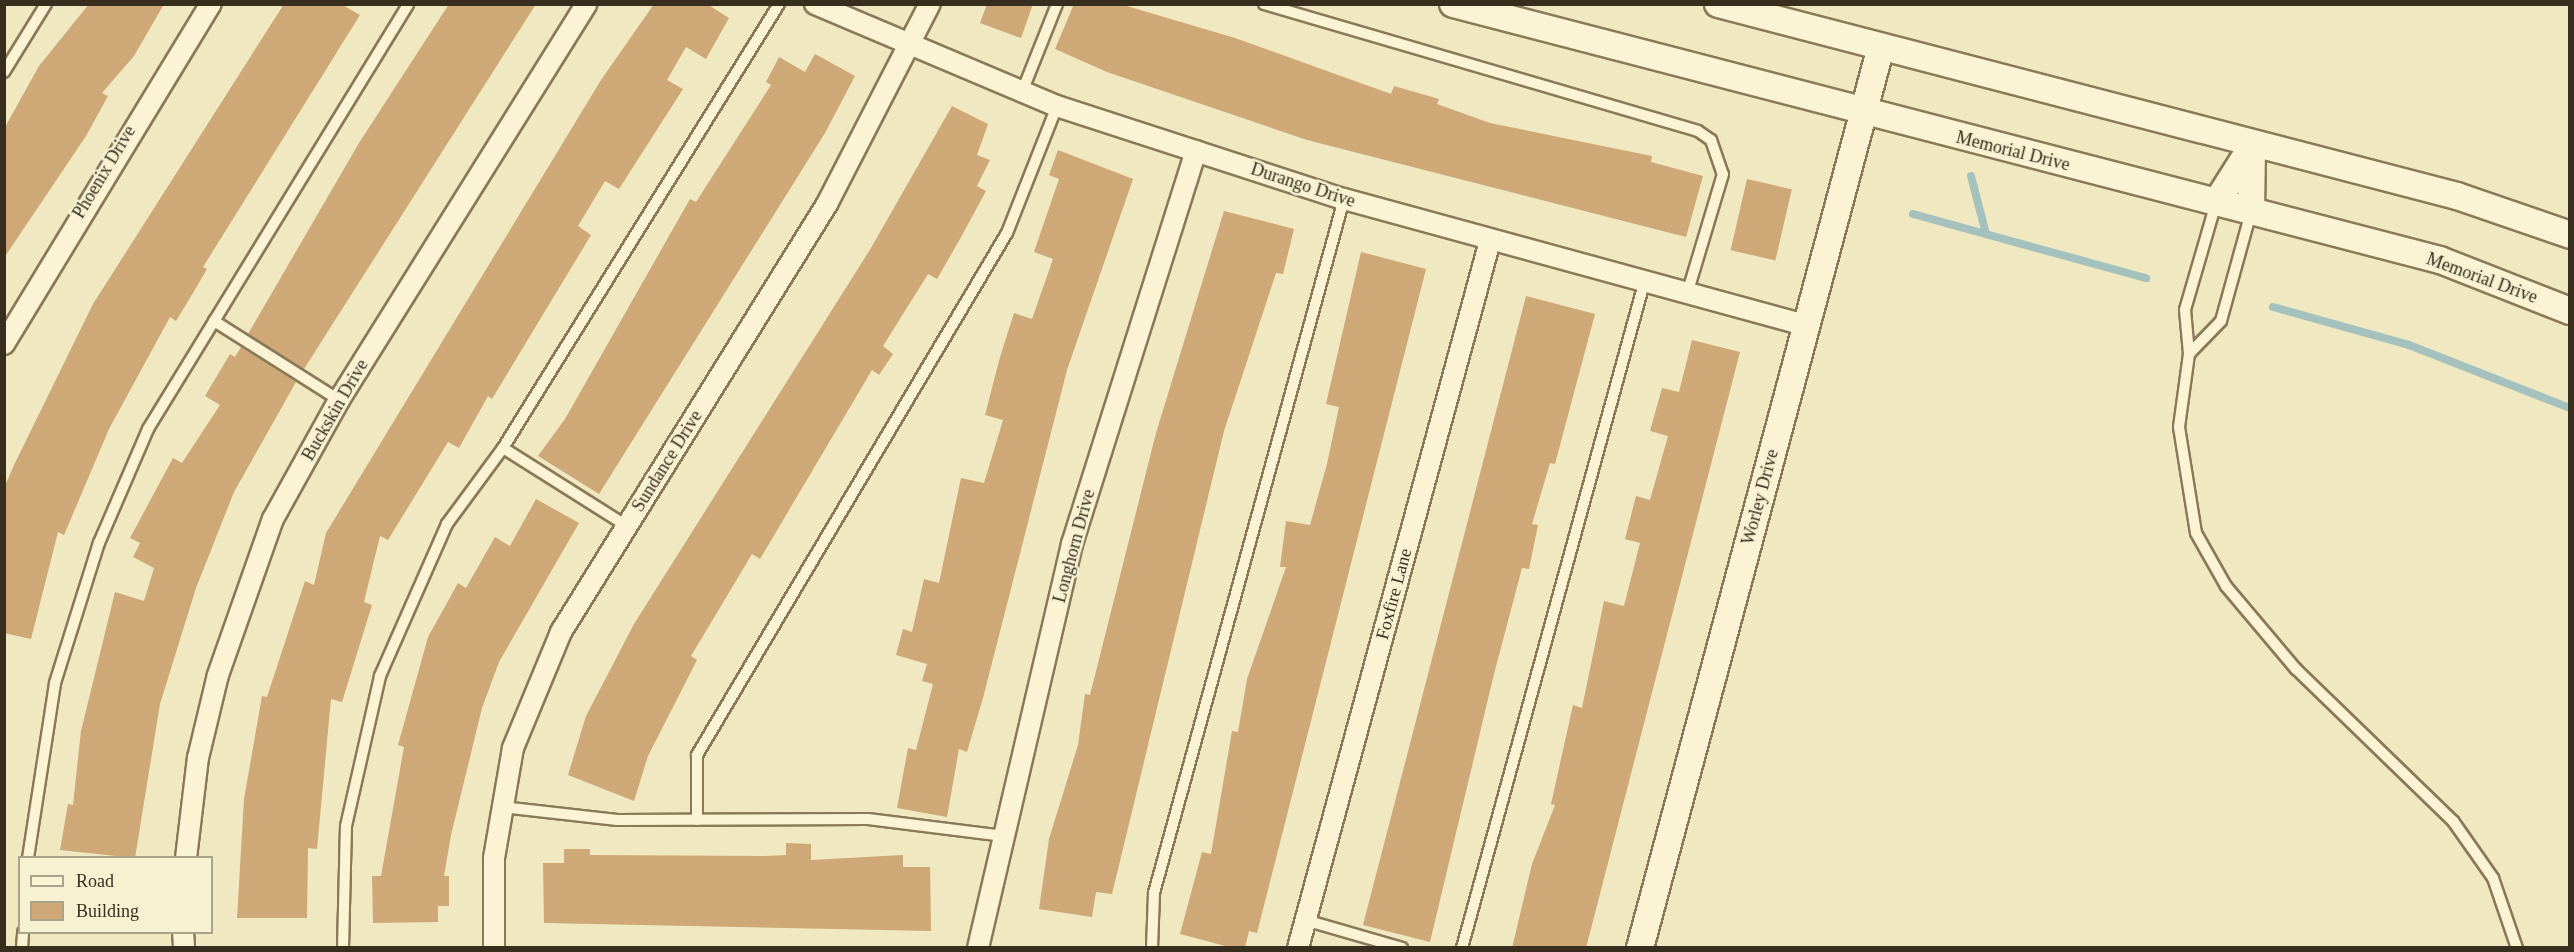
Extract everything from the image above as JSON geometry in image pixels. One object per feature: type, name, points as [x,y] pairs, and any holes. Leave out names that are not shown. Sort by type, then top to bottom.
[{"type":"street","name":"Phoenix Drive","points":[[4,344],[211,4]]},
{"type":"street","name":"Buckskin Drive","points":[[186,856],[198,758],[247,586],[273,519],[339,399],[586,4]]},
{"type":"street","name":"Sundance Drive","points":[[494,948],[494,858],[513,748],[561,632],[827,204],[910,47],[930,4]]},
{"type":"street","name":"Memorial Drive","points":[[1453,4],[1860,114],[2440,260],[2570,311]]},
{"type":"street","points":[[1718,4],[2252,146],[2457,196],[2570,235]]},
{"type":"street","name":"Durango Drive","points":[[817,5],[910,47],[1057,106],[1344,199],[1490,241],[1805,325]]},
{"type":"street","name":"Worley Drive","points":[[1640,948],[1860,114],[1881,48]]},
{"type":"street","points":[[2217,203],[2252,146]]},
{"type":"street","points":[[2252,146],[2252,212]]},
{"type":"street","name":"Longhorn Drive","points":[[978,948],[1072,544],[1196,151]]},
{"type":"street","name":"Foxfire Lane","points":[[1298,948],[1490,241]]},
{"type":"lane","points":[[4,72],[46,4]]},
{"type":"lane","points":[[28,856],[55,683],[99,543],[148,429],[408,4]]},
{"type":"lane","points":[[343,948],[346,826],[380,676],[447,524],[503,448],[779,4]]},
{"type":"lane","points":[[1022,92],[1057,4]]},
{"type":"lane","points":[[1264,4],[1698,131],[1718,150],[1723,174],[1687,294]]},
{"type":"lane","points":[[697,820],[697,755],[1007,233],[1057,106]]},
{"type":"lane","points":[[1152,948],[1154,893],[1344,199]]},
{"type":"lane","points":[[2217,203],[2185,310],[2189,354],[2179,427],[2196,533],[2226,586],[2296,669],[2452,821],[2493,878],[2517,948]]},
{"type":"lane","points":[[2189,354],[2221,321],[2252,212]]},
{"type":"lane","points":[[1462,948],[1644,283]]},
{"type":"lane","points":[[214,321],[339,399]]},
{"type":"lane","points":[[503,448],[627,526]]},
{"type":"lane","points":[[502,807],[617,820],[868,819],[1004,837]]},
{"type":"lane","points":[[1305,920],[1402,948]]},
{"type":"building","points":[[89,4],[164,4],[134,56],[102,93],[108,96],[86,136],[4,258],[4,129],[39,66]]},
{"type":"building","points":[[284,4],[341,4],[360,15],[203,267],[207,269],[176,321],[170,317],[109,429],[64,535],[58,532],[31,639],[4,633],[4,488],[14,465],[93,304]]},
{"type":"building","points":[[449,4],[536,4],[304,369],[248,334],[359,143]]},
{"type":"building","points":[[654,4],[707,4],[729,18],[706,59],[686,47],[667,80],[683,89],[619,189],[605,181],[578,226],[591,235],[492,399],[488,396],[459,448],[448,442],[388,540],[380,536],[364,602],[372,605],[342,702],[331,699],[317,849],[308,848],[307,918],[237,918],[244,799],[262,696],[267,697],[305,581],[314,585],[326,533],[601,80]]},
{"type":"building","points":[[987,4],[1033,4],[1021,38],[980,23]]},
{"type":"building","points":[[1074,4],[1120,4],[1235,38],[1391,94],[1394,86],[1439,99],[1437,104],[1490,123],[1652,156],[1651,162],[1703,176],[1686,237],[1307,140],[1107,72],[1055,49]]},
{"type":"building","points":[[815,54],[855,76],[825,133],[599,494],[538,456],[565,419],[690,199],[696,202],[771,85],[766,82],[779,57],[805,72]]},
{"type":"building","points":[[952,106],[988,124],[977,155],[990,160],[977,186],[986,191],[960,239],[937,279],[928,274],[883,346],[893,354],[879,375],[872,370],[760,559],[752,554],[691,656],[697,660],[648,756],[634,801],[568,775],[586,716],[634,624],[871,248]]},
{"type":"building","points":[[1058,150],[1133,179],[1067,370],[983,698],[967,752],[959,749],[947,817],[897,808],[908,748],[916,750],[933,684],[922,681],[927,664],[896,655],[903,629],[912,632],[924,579],[939,583],[961,478],[984,483],[1003,420],[985,415],[1000,357],[1014,313],[1032,319],[1053,259],[1034,252],[1059,179],[1049,175]]},
{"type":"building","points":[[1747,179],[1792,189],[1775,260],[1731,250]]},
{"type":"building","points":[[1224,211],[1294,229],[1283,274],[1276,273],[1224,431],[1112,894],[1096,892],[1092,917],[1039,909],[1049,839],[1078,745],[1085,694],[1090,695],[1156,433]]},
{"type":"building","points":[[1361,252],[1426,269],[1257,933],[1249,931],[1245,948],[1233,948],[1180,934],[1202,852],[1211,854],[1232,731],[1238,732],[1247,679],[1286,567],[1280,567],[1286,521],[1310,525],[1327,464],[1339,407],[1326,404]]},
{"type":"building","points":[[1526,296],[1595,314],[1555,464],[1550,463],[1532,524],[1538,525],[1529,569],[1522,568],[1494,674],[1430,942],[1363,925]]},
{"type":"building","points":[[1692,340],[1740,352],[1586,948],[1512,948],[1532,864],[1555,805],[1551,804],[1573,705],[1582,708],[1604,601],[1624,606],[1640,543],[1625,539],[1636,496],[1650,500],[1668,436],[1650,431],[1662,388],[1679,392]]},
{"type":"building","points":[[241,347],[296,382],[234,492],[196,588],[160,704],[135,856],[60,850],[68,804],[73,805],[81,731],[115,592],[144,601],[154,568],[133,557],[140,543],[130,538],[173,458],[182,463],[220,405],[205,396],[230,354],[235,357]]},
{"type":"building","points":[[536,499],[579,523],[499,662],[482,708],[451,835],[444,876],[449,876],[449,906],[438,906],[438,922],[373,923],[372,876],[381,876],[404,747],[398,745],[428,637],[458,583],[466,588],[495,537],[510,546]]},
{"type":"building","points":[[786,843],[811,844],[811,860],[903,855],[903,867],[930,867],[931,931],[544,923],[543,863],[564,863],[564,849],[590,849],[590,855],[765,856],[786,855]]},
{"type":"waterway","points":[[1971,176],[1986,234]]},
{"type":"waterway","points":[[1913,214],[2146,278]]},
{"type":"waterway","points":[[2273,307],[2409,345],[2570,408]]}]
